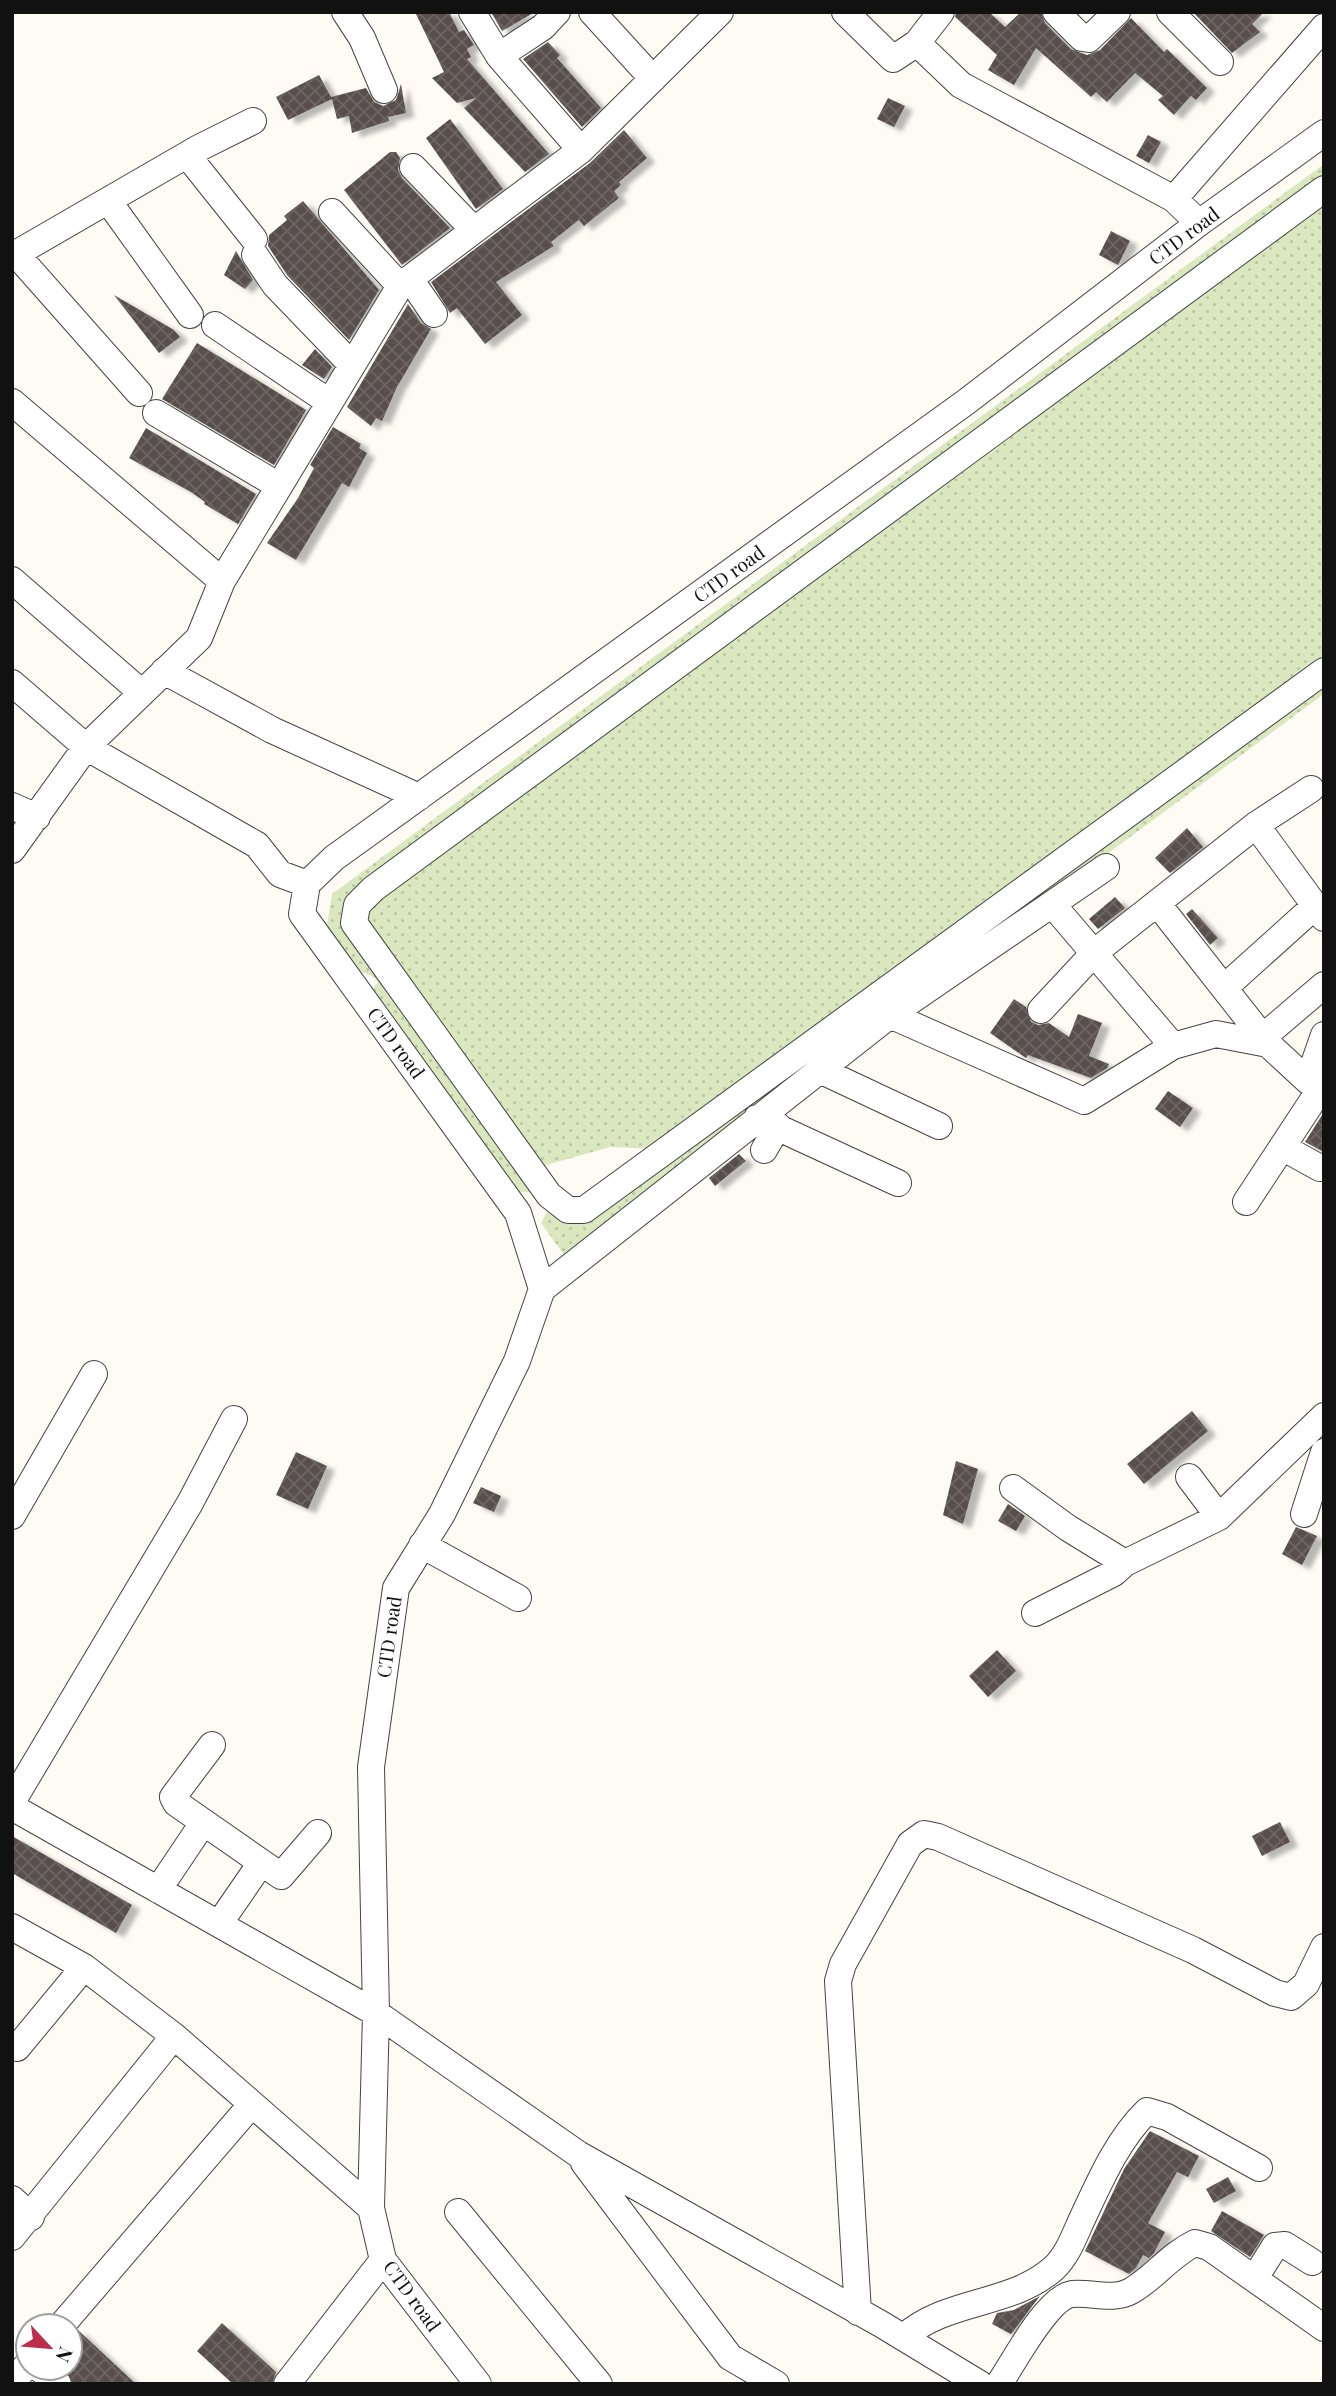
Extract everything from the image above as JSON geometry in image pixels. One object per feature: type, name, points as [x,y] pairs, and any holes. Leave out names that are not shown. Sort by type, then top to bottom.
[{"type":"street","points":[[345,12],[362,38],[384,90]]},
{"type":"street","points":[[472,12],[499,56],[581,150]]},
{"type":"street","points":[[499,56],[543,27],[557,12]]},
{"type":"street","points":[[593,12],[653,79]]},
{"type":"street","points":[[12,850],[86,747],[199,638],[222,581],[329,402],[405,282],[581,150],[720,12]]},
{"type":"street","points":[[845,12],[893,59],[917,43],[941,12]]},
{"type":"street","points":[[1056,12],[1082,38],[1089,39],[1117,12]]},
{"type":"street","points":[[1170,12],[1220,62]]},
{"type":"street","points":[[1174,199],[1324,27]]},
{"type":"street","points":[[917,43],[961,85],[1174,199],[1199,223]]},
{"type":"street","points":[[139,393],[14,255],[187,155],[253,121]]},
{"type":"street","name":"CTD road","points":[[478,2384],[383,2260],[371,2208],[376,2013],[371,1767],[396,1588],[442,1514],[517,1361],[542,1289],[518,1213],[302,914],[307,884],[334,858],[966,402],[1199,223],[1324,133]]},
{"type":"street","points":[[187,155],[255,247],[275,285],[352,365]]},
{"type":"street","points":[[413,167],[474,230]]},
{"type":"street","points":[[1324,189],[373,889],[357,905],[354,914],[358,931],[545,1198],[576,1212],[598,1202],[1324,671]]},
{"type":"street","points":[[109,202],[190,315]]},
{"type":"street","points":[[332,212],[405,282],[434,314]]},
{"type":"street","points":[[215,325],[329,402]]},
{"type":"street","points":[[12,402],[222,581]]},
{"type":"street","points":[[156,412],[279,486]]},
{"type":"street","points":[[12,580],[142,692]]},
{"type":"street","points":[[164,671],[272,730],[419,797]]},
{"type":"street","points":[[12,682],[86,747],[257,845],[280,874],[307,884]]},
{"type":"street","points":[[1041,1010],[1095,952],[1256,825],[1311,789]]},
{"type":"street","points":[[12,806],[37,817]]},
{"type":"street","points":[[1224,988],[1320,912],[1256,825]]},
{"type":"street","points":[[542,1289],[767,1122],[822,1071],[890,1016],[1106,867]]},
{"type":"street","points":[[1157,903],[1266,1041],[1317,1086]]},
{"type":"street","points":[[1052,904],[1173,1046]]},
{"type":"street","points":[[1266,1041],[1324,985]]},
{"type":"street","points":[[890,1016],[1084,1101],[1173,1046],[1216,1034],[1266,1041]]},
{"type":"street","points":[[1246,1202],[1317,1086],[1324,1035]]},
{"type":"street","points":[[822,1071],[939,1126]]},
{"type":"street","points":[[764,1150],[767,1122]]},
{"type":"street","points":[[767,1122],[898,1183]]},
{"type":"street","points":[[1282,1147],[1321,1168]]},
{"type":"street","points":[[12,1516],[94,1374]]},
{"type":"street","points":[[1035,1613],[1114,1573],[1125,1563],[1219,1517],[1324,1416]]},
{"type":"street","points":[[234,1419],[190,1503],[12,1805],[376,2013],[578,2154],[904,2337],[980,2384]]},
{"type":"street","points":[[1304,1514],[1324,1452]]},
{"type":"street","points":[[1189,1477],[1219,1517]]},
{"type":"street","points":[[1013,1488],[1068,1528],[1125,1563]]},
{"type":"street","points":[[422,1545],[518,1598]]},
{"type":"street","points":[[212,1745],[173,1797],[176,1803],[278,1875],[285,1874],[318,1833]]},
{"type":"street","points":[[158,1890],[203,1823]]},
{"type":"street","points":[[858,2312],[838,1981],[843,1964],[910,1844],[924,1834],[938,1837],[1194,1950],[1275,1993],[1292,1997],[1307,1984],[1324,1947]]},
{"type":"street","points":[[219,1924],[261,1863]]},
{"type":"street","points":[[12,1927],[84,1967],[174,2036],[371,2208]]},
{"type":"street","points":[[12,2045],[18,2048],[84,1967]]},
{"type":"street","points":[[12,2237],[22,2208],[174,2036]]},
{"type":"street","points":[[73,2312],[253,2105]]},
{"type":"street","points":[[904,2337],[919,2323],[1034,2282],[1052,2270],[1063,2259],[1102,2178],[1134,2124],[1147,2111],[1167,2117],[1259,2168]]},
{"type":"street","points":[[578,2154],[730,2357],[776,2384]]},
{"type":"street","points":[[458,2212],[598,2384]]},
{"type":"street","points":[[999,2384],[1055,2301],[1071,2294],[1119,2296],[1131,2291],[1178,2251],[1195,2243],[1209,2247],[1324,2328]]},
{"type":"street","points":[[1255,2278],[1276,2246],[1285,2245],[1312,2262]]},
{"type":"street","points":[[287,2384],[383,2260]]},
{"type":"green space","points":[[1324,164],[1324,185],[352,907],[535,1192],[519,1192],[371,989],[378,983],[374,977],[357,970],[326,932],[332,894]]},
{"type":"green space","points":[[1324,197],[1324,661],[1059,851],[984,901],[654,1149],[610,1147],[543,1166],[359,911]]},
{"type":"green space","points":[[1324,679],[1324,694],[564,1255],[541,1223],[548,1210],[565,1217]]},
{"type":"building","points":[[415,12],[449,12],[459,32],[464,30],[474,45],[467,49],[471,57],[467,59],[549,154],[525,172],[464,108],[476,98],[457,103],[432,78],[444,72]]},
{"type":"building","points":[[491,12],[535,12],[502,31]]},
{"type":"building","points":[[956,12],[989,12],[1005,27],[1021,12],[1041,12],[1045,23],[1071,49],[1087,55],[1100,50],[1131,18],[1164,52],[1167,49],[1207,88],[1196,100],[1191,96],[1174,115],[1158,100],[1163,96],[1135,73],[1107,102],[1096,92],[1091,97],[1036,48],[1014,85],[988,70],[997,55],[955,17]]},
{"type":"building","points":[[1193,12],[1264,12],[1252,24],[1260,32],[1232,53]]},
{"type":"building","points":[[548,42],[560,55],[557,58],[601,108],[582,127],[523,59]]},
{"type":"building","points":[[319,75],[331,97],[366,88],[374,102],[383,106],[396,100],[401,84],[406,113],[388,117],[389,121],[352,133],[349,116],[337,119],[332,99],[288,120],[276,97]]},
{"type":"building","points":[[888,98],[905,106],[894,127],[877,119]]},
{"type":"building","points":[[450,119],[503,189],[476,209],[426,138]]},
{"type":"building","points":[[624,130],[647,158],[619,182],[621,185],[614,191],[619,198],[584,226],[579,220],[551,242],[554,246],[496,282],[522,315],[485,344],[457,308],[450,313],[431,282],[590,163]]},
{"type":"building","points":[[1148,135],[1161,142],[1149,163],[1136,156]]},
{"type":"building","points":[[390,152],[396,152],[400,158],[398,170],[402,178],[450,228],[402,265],[344,190]]},
{"type":"building","points":[[303,201],[379,290],[349,340],[287,275],[268,246],[269,235],[287,220],[284,216]]},
{"type":"building","points":[[1111,231],[1130,241],[1118,265],[1099,255]]},
{"type":"building","points":[[236,251],[253,280],[245,289],[224,275]]},
{"type":"building","points":[[114,295],[174,330],[180,337],[159,353]]},
{"type":"building","points":[[408,304],[421,323],[431,329],[397,387],[382,421],[376,418],[371,426],[347,407]]},
{"type":"building","points":[[197,343],[306,410],[274,465],[162,399]]},
{"type":"building","points":[[315,349],[332,367],[324,379],[302,365]]},
{"type":"building","points":[[333,427],[361,444],[359,448],[367,453],[349,487],[342,483],[296,560],[267,543],[298,498],[314,468],[310,465]]},
{"type":"building","points":[[146,428],[256,494],[238,524],[204,504],[205,502],[191,492],[129,458]]},
{"type":"building","points":[[1187,828],[1203,847],[1170,873],[1155,858]]},
{"type":"building","points":[[1115,897],[1125,908],[1098,929],[1089,919]]},
{"type":"building","points":[[1192,909],[1218,938],[1210,945],[1186,914]]},
{"type":"building","points":[[1014,999],[1026,1007],[1031,1022],[1038,1025],[1049,1023],[1069,1037],[1078,1014],[1102,1023],[1089,1056],[1109,1064],[1107,1068],[1091,1078],[1028,1055],[1026,1058],[990,1033]]},
{"type":"building","points":[[1168,1091],[1193,1108],[1180,1127],[1155,1109]]},
{"type":"building","points":[[1324,1112],[1324,1152],[1305,1142]]},
{"type":"building","points":[[739,1154],[746,1161],[715,1186],[709,1178]]},
{"type":"building","points":[[1192,1411],[1208,1431],[1144,1484],[1127,1464]]},
{"type":"building","points":[[296,1452],[327,1466],[308,1509],[276,1495]]},
{"type":"building","points":[[956,1461],[978,1469],[963,1524],[943,1515]]},
{"type":"building","points":[[481,1487],[501,1496],[494,1512],[473,1503]]},
{"type":"building","points":[[1008,1504],[1025,1516],[1016,1531],[998,1521]]},
{"type":"building","points":[[1296,1527],[1317,1536],[1302,1565],[1282,1554]]},
{"type":"building","points":[[997,1650],[1016,1671],[988,1697],[969,1676]]},
{"type":"building","points":[[1280,1822],[1290,1842],[1262,1856],[1252,1836]]},
{"type":"building","points":[[12,1836],[132,1905],[116,1933],[12,1873]]},
{"type":"building","points":[[1150,2131],[1199,2156],[1188,2177],[1177,2172],[1148,2223],[1165,2232],[1154,2253],[1149,2258],[1143,2255],[1129,2274],[1085,2251],[1124,2169]]},
{"type":"building","points":[[1228,2177],[1236,2191],[1214,2203],[1206,2189]]},
{"type":"building","points":[[1222,2211],[1264,2235],[1250,2257],[1211,2231]]},
{"type":"building","points":[[1040,2296],[1011,2334],[992,2324],[997,2313],[1014,2310]]},
{"type":"building","points":[[222,2323],[276,2372],[272,2384],[233,2384],[197,2351]]},
{"type":"building","points":[[84,2336],[136,2384],[72,2382],[84,2382]]}]
